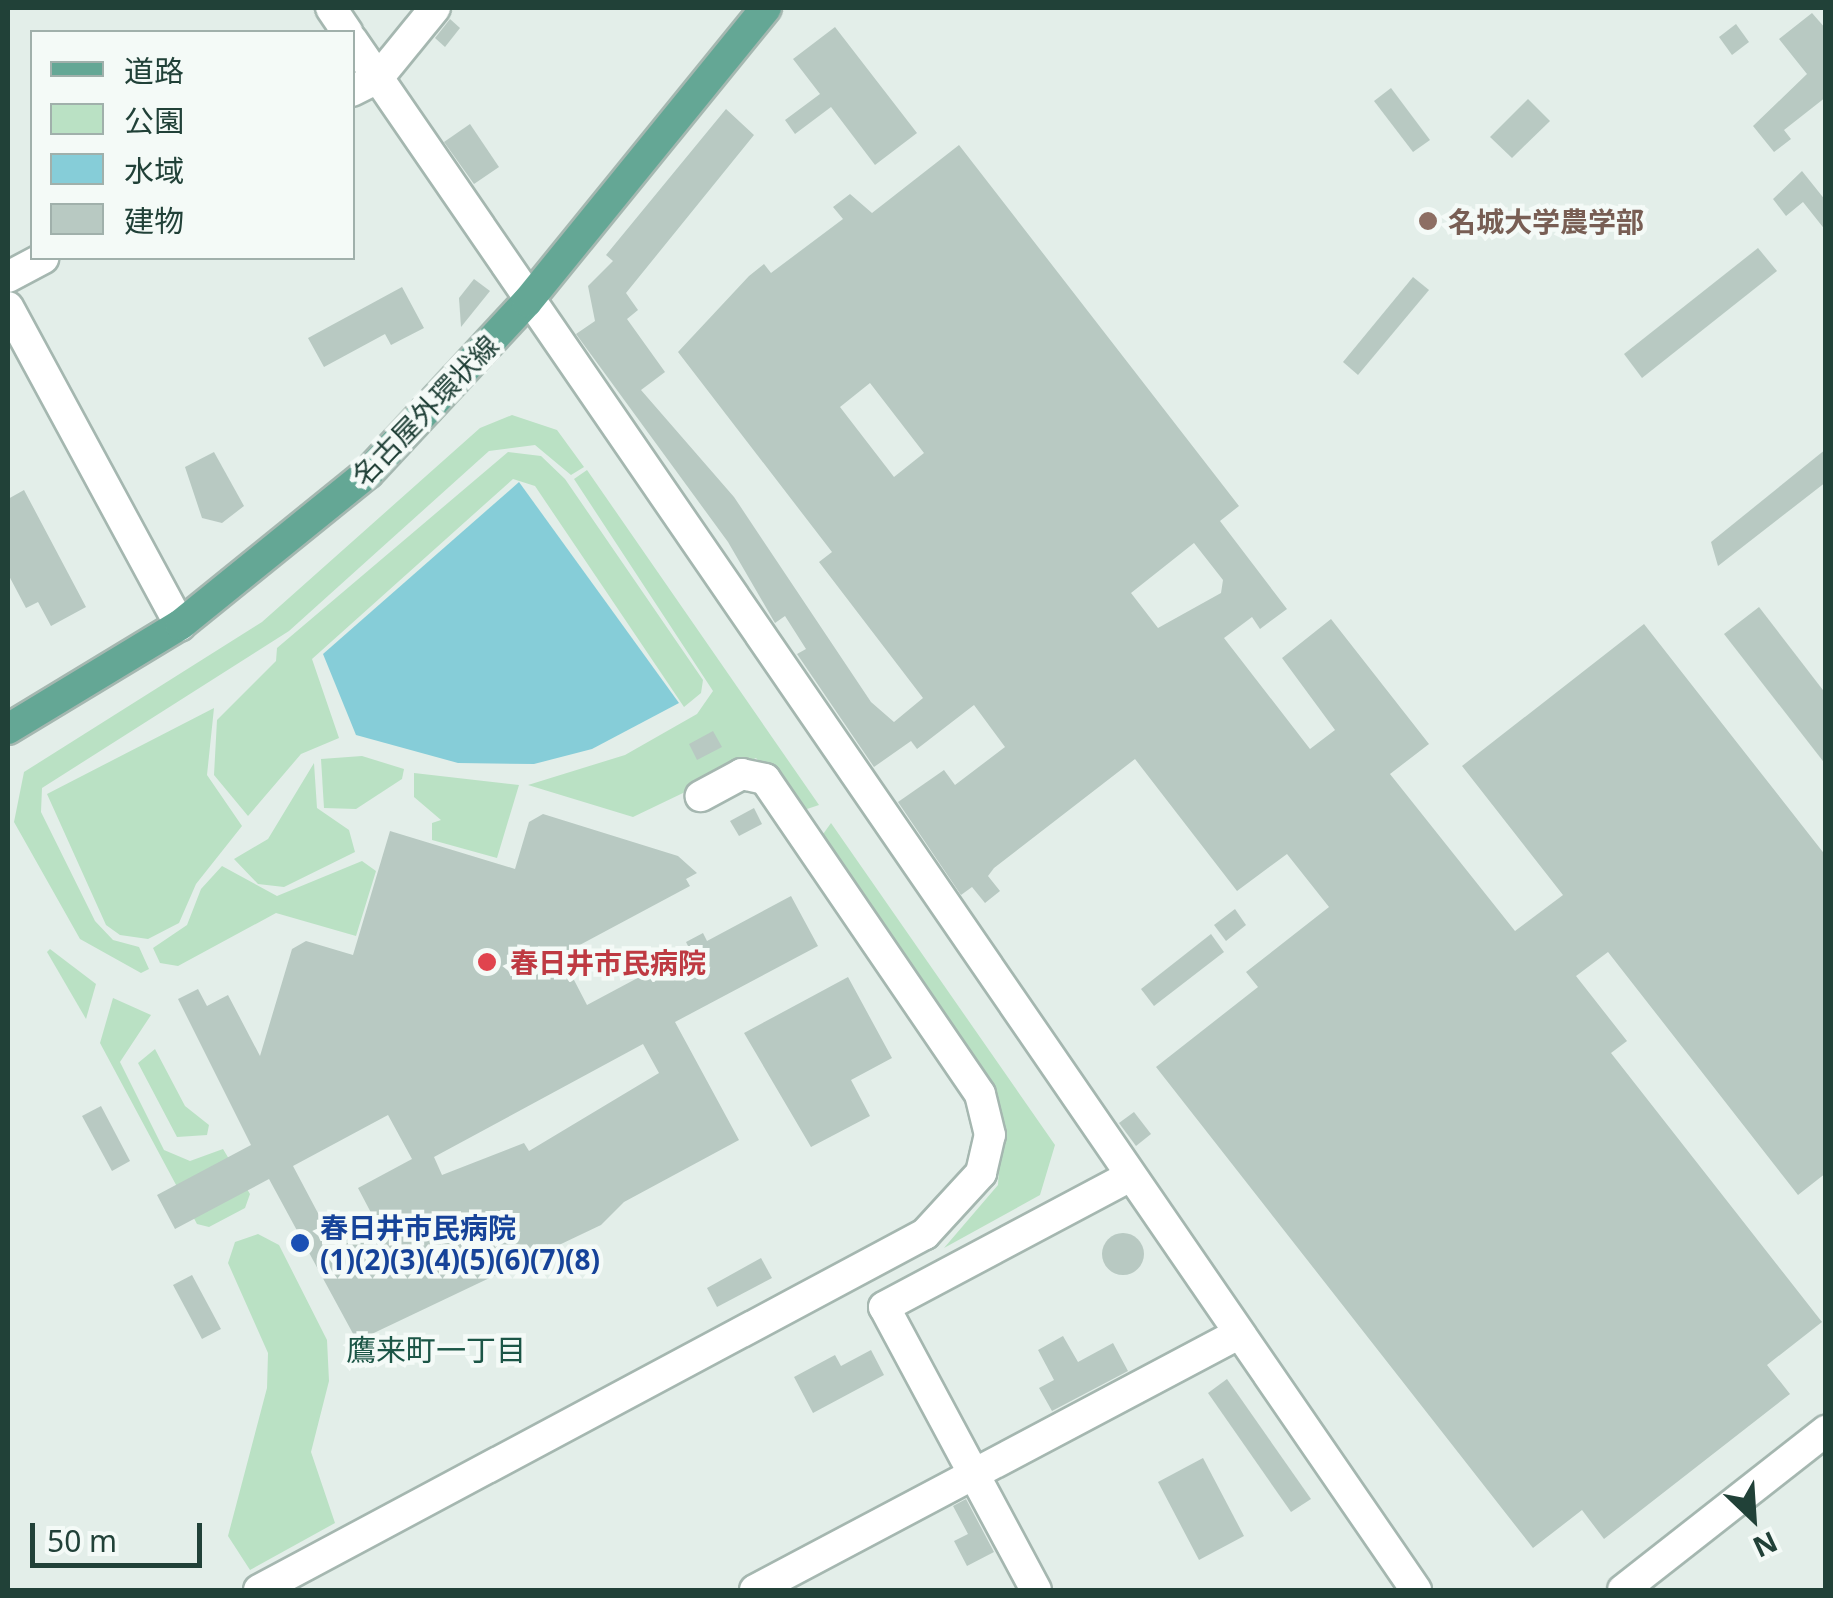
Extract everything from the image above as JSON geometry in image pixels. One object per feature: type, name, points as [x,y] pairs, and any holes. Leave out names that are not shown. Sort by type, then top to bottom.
[{"type":"main road","name":"名古屋外環状線","points":[[8,729],[180,626],[368,473],[527,302],[766,8]]},
{"type":"street","points":[[331,8],[347,30]]},
{"type":"street","points":[[365,84],[435,8]]},
{"type":"street","points":[[355,50],[365,84],[527,302],[1416,1590]]},
{"type":"street","points":[[8,277],[39,260]]},
{"type":"street","points":[[8,307],[180,626]]},
{"type":"street","points":[[259,1590],[910,1242],[962,1203],[981,1172],[990,1134],[980,1094],[764,779],[742,774],[701,796]]},
{"type":"street","points":[[1036,1590],[884,1306],[1130,1176]]},
{"type":"street","points":[[755,1590],[1238,1334]]},
{"type":"street","points":[[1623,1590],[1826,1431]]},
{"type":"green space","points":[[512,415],[557,430],[584,467],[571,475],[535,445],[489,451],[289,631],[42,788],[41,812],[95,921],[113,940],[139,947],[149,969],[141,973],[80,939],[14,822],[24,772],[262,622],[480,428]]},
{"type":"green space","points":[[508,452],[541,456],[565,479],[703,680],[701,693],[684,707],[535,486],[513,479],[312,659],[339,738],[301,754],[248,816],[214,775],[217,720],[276,661],[277,648]]},
{"type":"green space","points":[[587,470],[819,805],[801,811],[756,758],[633,817],[528,785],[625,755],[697,714],[713,691],[574,479]]},
{"type":"green space","points":[[214,708],[207,775],[242,826],[196,884],[179,923],[148,939],[120,935],[106,925],[47,794]]},
{"type":"green space","points":[[362,756],[404,769],[402,779],[356,809],[324,808],[321,759]]},
{"type":"green space","points":[[314,763],[317,808],[349,830],[355,852],[284,887],[258,884],[234,859],[268,839]]},
{"type":"green space","points":[[414,773],[519,785],[497,858],[432,840],[432,823],[441,820],[414,797]]},
{"type":"green space","points":[[831,823],[1055,1145],[1040,1195],[944,1248],[998,1185],[1002,1115],[985,1075],[821,837]]},
{"type":"green space","points":[[362,861],[376,871],[356,936],[276,913],[178,966],[160,963],[153,948],[187,925],[201,889],[222,866],[277,896]]},
{"type":"green space","points":[[50,949],[96,984],[86,1019],[47,952]]},
{"type":"green space","points":[[113,998],[151,1015],[120,1062],[164,1150],[190,1161],[223,1149],[250,1194],[245,1208],[209,1227],[197,1224],[100,1043]]},
{"type":"green space","points":[[155,1049],[185,1106],[209,1125],[207,1135],[177,1137],[138,1063]]},
{"type":"green space","points":[[258,1234],[279,1245],[327,1340],[329,1381],[311,1452],[335,1523],[250,1570],[228,1536],[267,1388],[268,1353],[228,1263],[235,1242]]},
{"type":"water","points":[[519,482],[679,703],[592,749],[534,764],[458,763],[356,735],[323,654]]},
{"type":"building","points":[[1812,13],[1826,29],[1826,97],[1784,130],[1791,139],[1774,152],[1753,126],[1807,74],[1779,39]]},
{"type":"building","points":[[450,19],[460,28],[445,47],[435,38]]},
{"type":"building","points":[[1736,24],[1749,42],[1732,55],[1719,37]]},
{"type":"building","points":[[835,27],[917,133],[875,165],[831,107],[795,134],[785,120],[820,94],[793,59]]},
{"type":"building","points":[[1391,88],[1430,140],[1413,152],[1374,101]]},
{"type":"building","points":[[1528,99],[1550,121],[1512,158],[1490,137]]},
{"type":"building","points":[[726,109],[754,135],[626,293],[638,310],[627,319],[665,372],[641,390],[734,497],[871,702],[894,722],[923,698],[819,562],[832,552],[678,352],[749,276],[764,264],[771,273],[843,219],[833,207],[850,194],[872,213],[959,145],[1239,506],[1220,521],[1287,609],[1260,629],[1252,617],[1224,638],[1310,749],[1335,730],[1282,658],[1331,619],[1429,744],[1390,774],[1515,931],[1563,895],[1462,766],[1644,624],[1826,856],[1826,1173],[1798,1195],[1608,952],[1576,976],[1627,1041],[1611,1053],[1822,1322],[1767,1365],[1790,1394],[1604,1539],[1582,1510],[1533,1548],[1156,1067],[1258,987],[1246,972],[1329,907],[1287,854],[1237,891],[1135,759],[994,868],[988,876],[1000,891],[985,903],[972,887],[961,895],[898,802],[944,770],[955,785],[1005,747],[974,705],[917,749],[911,741],[874,767],[797,654],[806,649],[785,616],[775,623],[728,542],[576,334],[595,321],[588,286],[613,261],[606,255]],"holes":[[[870,383],[924,453],[894,477],[840,407]],[[1194,543],[1223,580],[1221,593],[1158,628],[1131,593]]]},
{"type":"building","points":[[470,124],[499,167],[474,184],[444,142]]},
{"type":"building","points":[[1802,171],[1826,201],[1826,231],[1803,202],[1786,216],[1773,199]]},
{"type":"building","points":[[1758,248],[1777,271],[1642,378],[1624,354]]},
{"type":"building","points":[[1413,277],[1429,290],[1358,375],[1343,362]]},
{"type":"building","points":[[474,279],[490,291],[461,327],[459,298]]},
{"type":"building","points":[[402,287],[424,328],[391,345],[385,334],[324,367],[308,338]]},
{"type":"building","points":[[1826,449],[1826,482],[1718,566],[1711,542]]},
{"type":"building","points":[[214,452],[244,506],[222,523],[202,518],[185,467]]},
{"type":"building","points":[[24,490],[86,607],[51,626],[38,602],[26,608],[8,574],[8,499]]},
{"type":"building","points":[[1759,607],[1826,694],[1826,765],[1724,634]]},
{"type":"building","points":[[713,731],[722,747],[697,760],[689,744]]},
{"type":"building","points":[[754,808],[762,824],[739,836],[730,821]]},
{"type":"building","points":[[543,814],[678,856],[697,873],[686,879],[690,886],[561,955],[587,1005],[690,950],[686,942],[703,933],[707,941],[791,896],[818,946],[675,1022],[739,1140],[624,1202],[601,1225],[357,1341],[269,1179],[175,1229],[157,1195],[251,1145],[178,999],[198,989],[207,1006],[228,995],[260,1056],[292,949],[306,941],[353,955],[390,831],[515,869],[529,822]],"holes":[[[643,1044],[659,1073],[529,1151],[524,1143],[442,1175],[434,1157]],[[388,1115],[412,1159],[358,1188],[378,1226],[337,1249],[293,1166]]]},
{"type":"building","points":[[1235,909],[1246,925],[1226,941],[1214,925]]},
{"type":"building","points":[[1211,934],[1224,952],[1154,1006],[1141,989]]},
{"type":"building","points":[[848,977],[892,1058],[851,1080],[870,1116],[811,1147],[744,1033]]},
{"type":"building","points":[[101,1106],[130,1161],[112,1171],[82,1116]]},
{"type":"building","points":[[1134,1112],[1151,1134],[1136,1146],[1119,1123]]},
{"type":"building","points":[[1123,1233],[1138,1239],[1144,1254],[1138,1269],[1123,1275],[1108,1269],[1102,1254],[1108,1239]]},
{"type":"building","points":[[761,1258],[772,1278],[717,1307],[707,1288]]},
{"type":"building","points":[[192,1275],[221,1329],[202,1339],[173,1285]]},
{"type":"building","points":[[1063,1336],[1078,1362],[1113,1343],[1128,1371],[1052,1411],[1039,1388],[1054,1380],[1038,1350]]},
{"type":"building","points":[[871,1350],[884,1375],[813,1413],[794,1377],[835,1355],[841,1366]]},
{"type":"building","points":[[1227,1379],[1311,1499],[1291,1512],[1208,1393]]},
{"type":"building","points":[[1203,1458],[1244,1536],[1199,1560],[1158,1482]]},
{"type":"building","points":[[966,1499],[994,1552],[967,1566],[954,1541],[968,1534],[953,1506]]},
{"type":"place","name":"名城大学農学部","points":[[1428,221]]},
{"type":"place","name":"春日井市民病院","points":[[487,962]]},
{"type":"place","name":"春日井市民病院 (1)(2)(3)(4)(5)(6)(7)(8)","points":[[300,1243]]},
{"type":"district","name":"鷹来町一丁目","points":[[436,1350]]}]
